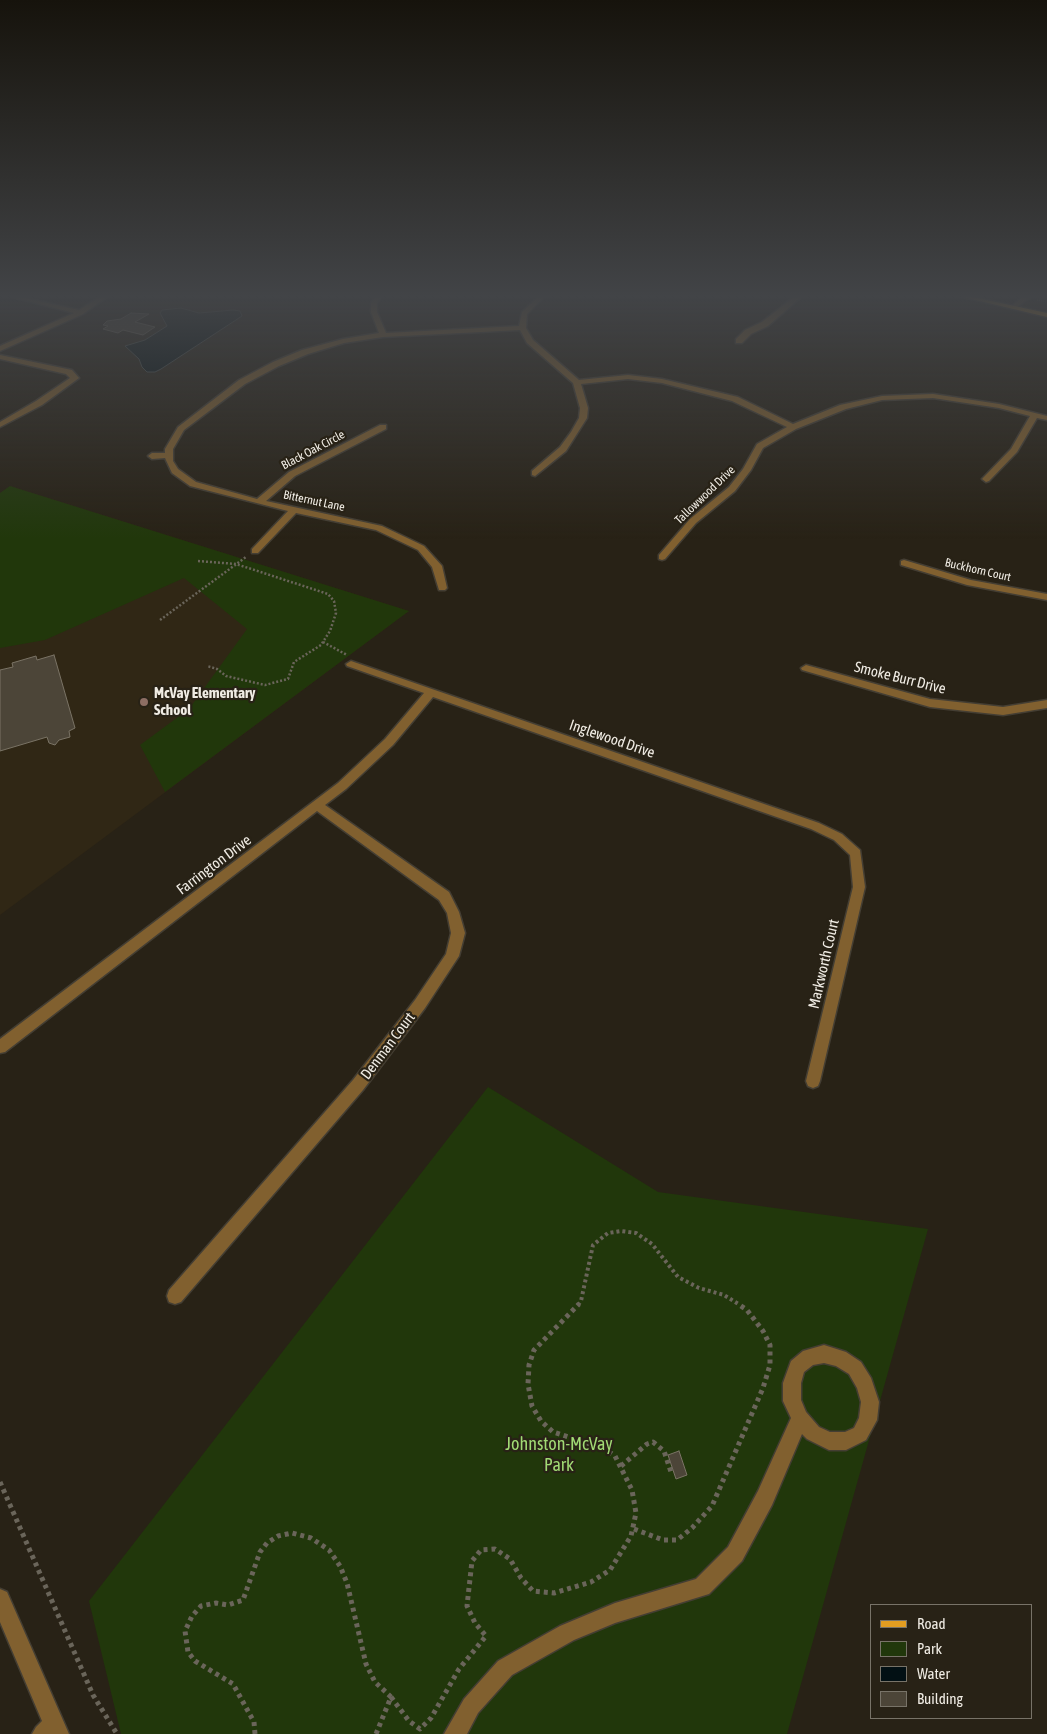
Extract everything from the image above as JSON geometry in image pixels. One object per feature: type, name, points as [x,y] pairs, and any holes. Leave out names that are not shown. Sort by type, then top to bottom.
[{"type":"street","points":[[0,425],[40,403],[75,378]]},
{"type":"street","points":[[152,456],[169,455],[172,442],[181,429],[249,378]]},
{"type":"street","points":[[536,473],[563,449],[576,434],[583,418],[584,408],[577,382],[572,378]]},
{"type":"street","points":[[577,382],[619,378]]},
{"type":"street","points":[[636,378],[662,381],[735,399],[793,427]]},
{"type":"street","name":"Tallowwood Drive","points":[[662,557],[693,521],[732,488],[747,470],[760,446],[793,427],[861,402],[933,396],[965,400],[1047,418]]},
{"type":"street","points":[[986,479],[1014,450],[1035,415]]},
{"type":"street","name":"Black Oak Circle","points":[[259,502],[292,474],[383,427]]},
{"type":"street","name":"Bitternut Lane","points":[[169,455],[174,472],[186,481],[213,491],[380,528],[421,548],[437,566],[442,588]]},
{"type":"street","points":[[254,551],[294,510]]},
{"type":"street","name":"Buckhorn Court","points":[[904,562],[970,583],[1047,596]]},
{"type":"street","name":"Inglewood Drive","points":[[351,664],[815,826],[838,837],[856,853]]},
{"type":"street","name":"Smoke Burr Drive","points":[[806,668],[930,703],[1003,711],[1047,704]]},
{"type":"street","name":"Farrington Drive","points":[[0,1047],[318,806],[389,742],[431,692]]},
{"type":"street","name":"Denman Court","points":[[175,1296],[358,1085],[420,1004],[452,956],[458,933],[453,912],[444,896],[318,806]]},
{"type":"street","name":"Markworth Court","points":[[813,1081],[859,887],[856,853]]},
{"type":"street","points":[[455,1734],[472,1706],[505,1668],[567,1633],[615,1613],[702,1587],[735,1554],[764,1498],[800,1418],[792,1401],[792,1383],[797,1367],[809,1358],[824,1354],[840,1358],[855,1368],[865,1384],[870,1402],[868,1420],[860,1434],[846,1441],[829,1441],[813,1433],[800,1418]]},
{"type":"street","points":[[0,1599],[51,1731]]},
{"type":"path","points":[[160,620],[254,551]]},
{"type":"path","points":[[198,561],[236,564],[328,594],[334,600],[336,613],[323,642],[294,662],[288,679],[265,685],[226,676],[217,669],[207,666]]},
{"type":"path","points":[[323,642],[349,656],[351,664]]},
{"type":"path","points":[[255,1734],[254,1722],[233,1684],[195,1660],[188,1652],[185,1631],[192,1616],[201,1606],[216,1603],[228,1605],[243,1600],[260,1552],[267,1543],[278,1536],[292,1533],[312,1538],[329,1550],[340,1566],[347,1583],[366,1664],[375,1682],[391,1696],[409,1721],[420,1729],[431,1718],[459,1669],[486,1636],[474,1623],[467,1606],[472,1561],[481,1550],[495,1549],[510,1559],[521,1578],[533,1590],[554,1593],[591,1582],[610,1570],[621,1556],[634,1529],[636,1513],[632,1490],[621,1466],[615,1456],[605,1449],[561,1435],[547,1427],[532,1406],[528,1384],[529,1364],[534,1350],[572,1313],[581,1301],[593,1245],[608,1233],[621,1231],[636,1233],[652,1244],[665,1263],[678,1276],[699,1288],[724,1295],[747,1310],[763,1331],[770,1345],[770,1365],[763,1388],[712,1506],[692,1528],[676,1540],[663,1540],[634,1529]]},
{"type":"path","points":[[621,1466],[646,1444],[653,1442],[658,1444],[664,1451],[672,1475]]},
{"type":"path","points":[[0,1482],[93,1695],[117,1734]]},
{"type":"path","points":[[376,1734],[391,1696]]},
{"type":"shaded area","name":"McVay Elementary School","points":[[10,486],[409,611],[0,915],[0,493]]},
{"type":"green space","points":[[10,486],[409,611],[165,792],[140,745],[189,709],[247,629],[184,578],[45,640],[0,648],[0,493]]},
{"type":"green space","name":"Johnston-McVay Park","points":[[488,1087],[658,1192],[928,1229],[787,1734],[121,1734],[89,1601]]},
{"type":"building","points":[[54,655],[75,728],[69,731],[70,737],[59,740],[55,745],[49,743],[47,737],[0,751],[0,670],[13,667],[12,663],[36,656],[37,660]]},
{"type":"building","points":[[679,1451],[687,1475],[676,1479],[668,1455]]},
{"type":"place","name":"McVay Elementary School","points":[[144,702]]}]
